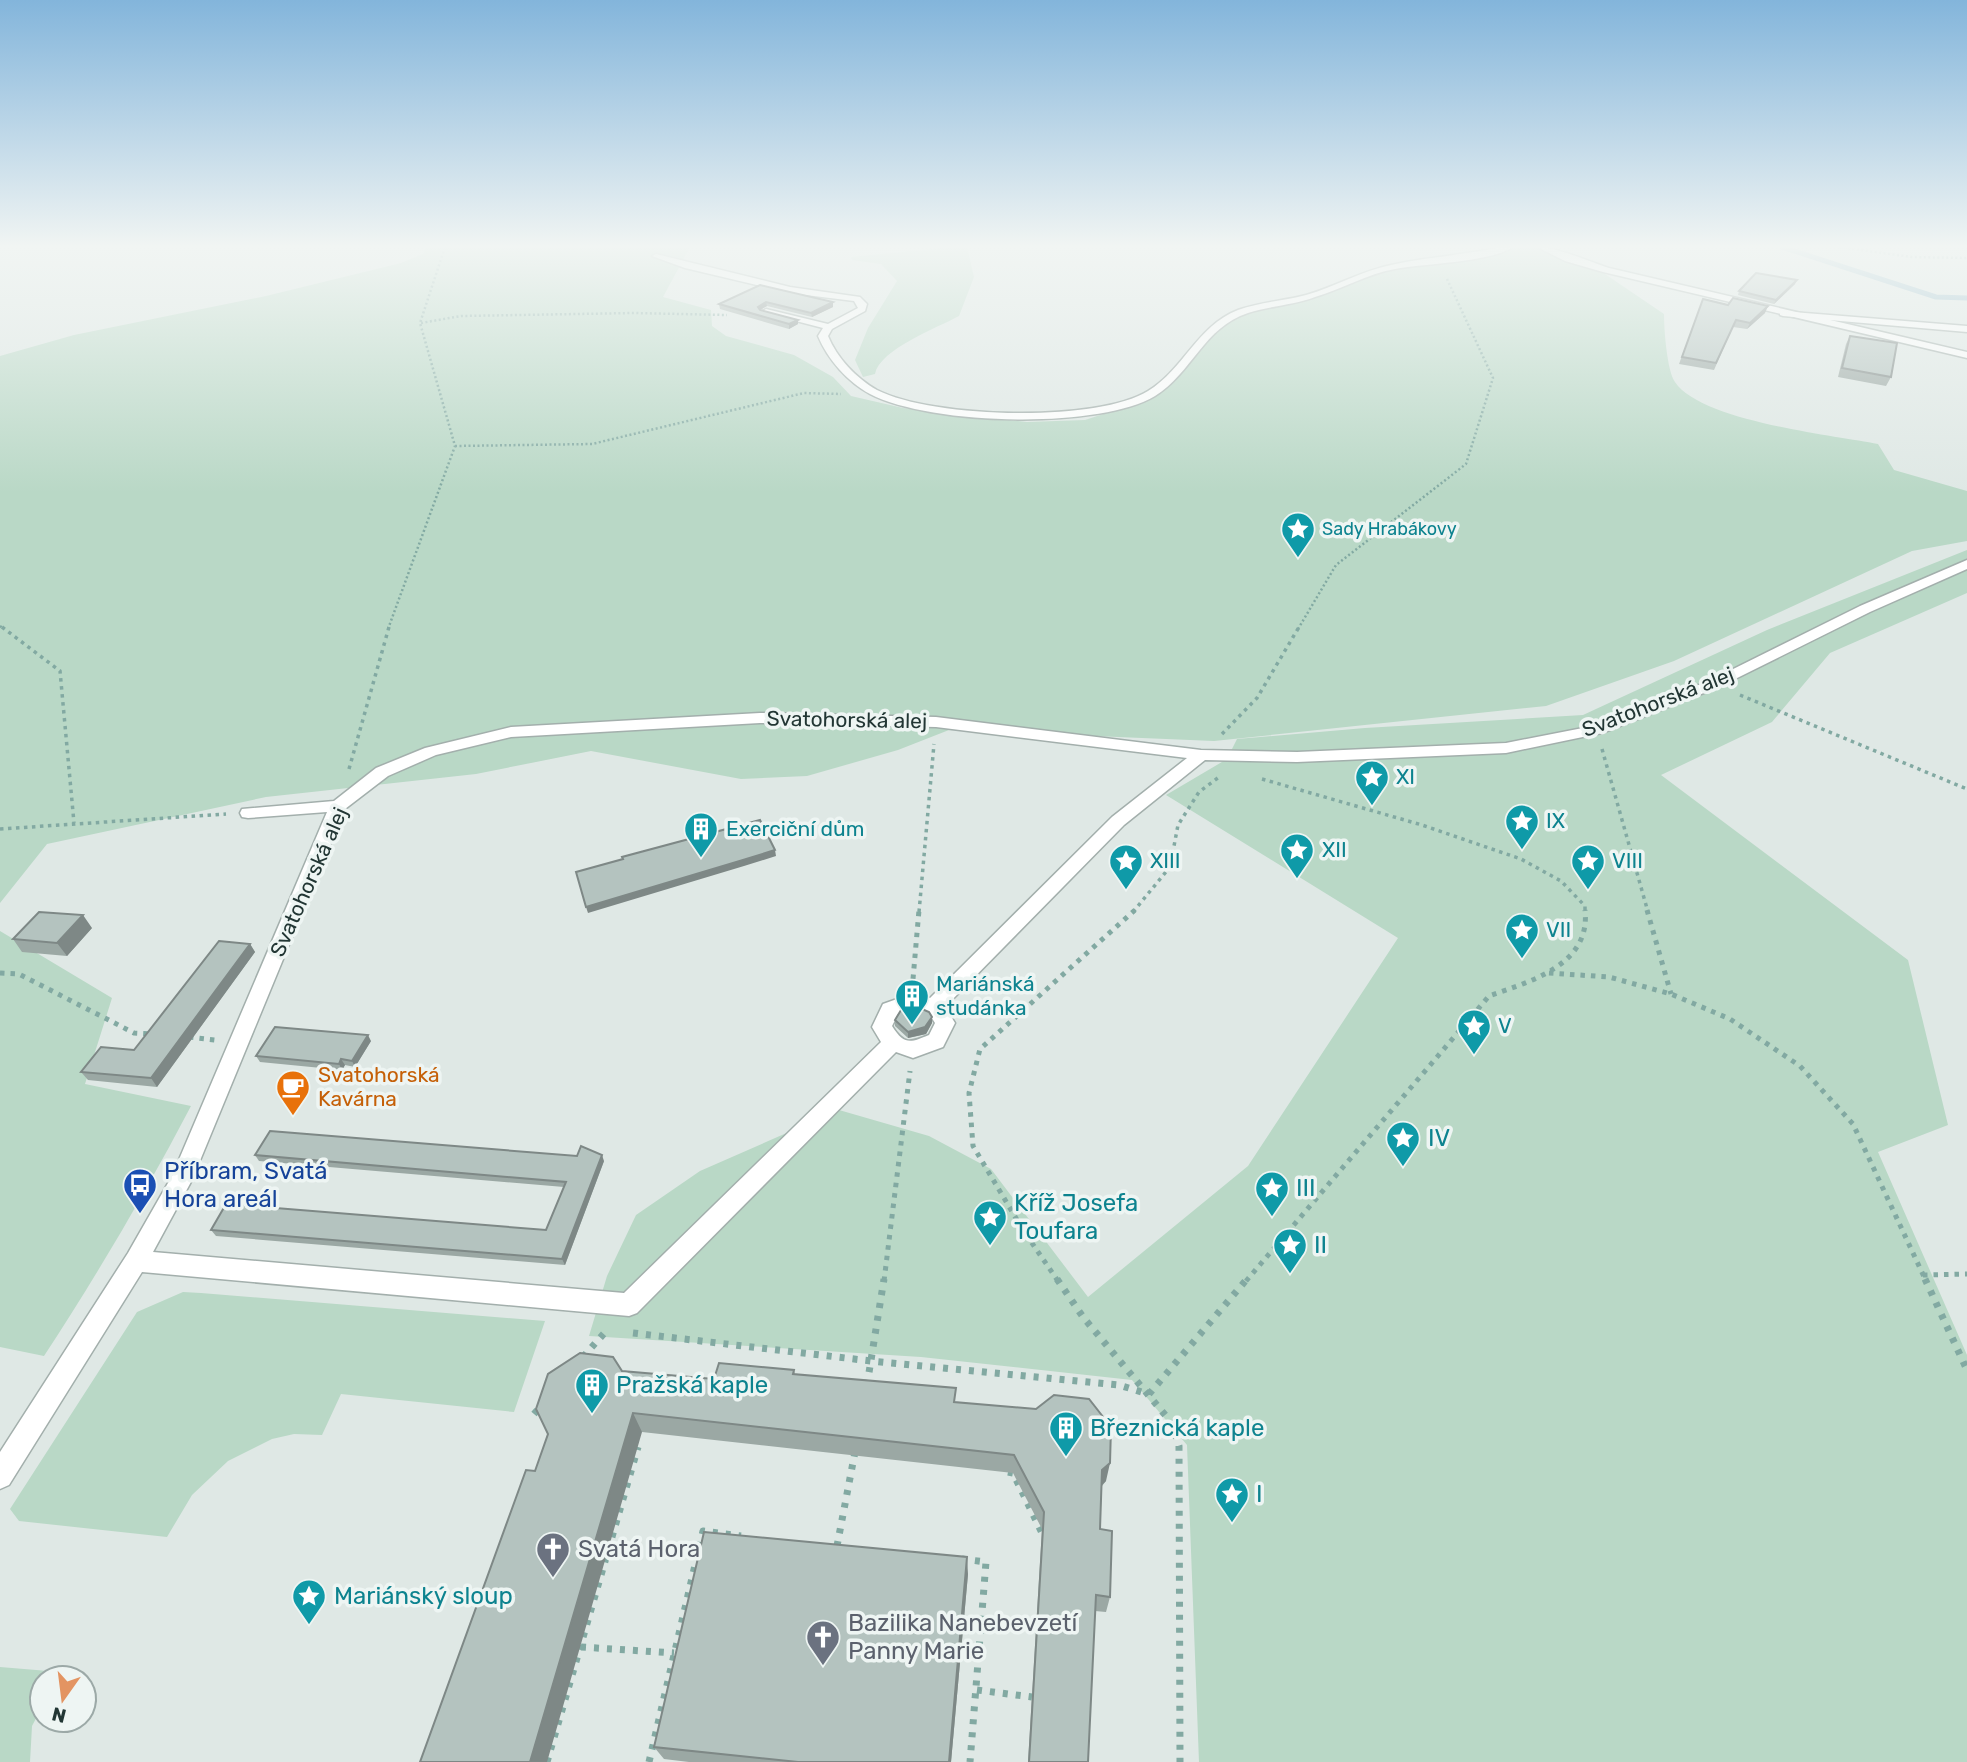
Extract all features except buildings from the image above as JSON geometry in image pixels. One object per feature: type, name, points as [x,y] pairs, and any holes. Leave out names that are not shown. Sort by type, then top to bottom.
[{"type":"street","points":[[1854,329],[1967,355]]},
{"type":"lane","points":[[828,329],[823,337],[826,348],[861,382],[875,392],[896,400],[989,414],[1063,416],[1120,407],[1152,394],[1170,378],[1210,329]]},
{"type":"lane","name":"Svatohorská alej","points":[[0,1476],[136,1261],[181,1180],[338,806],[382,772],[431,751],[511,733],[760,718],[936,722],[1201,755],[1297,757],[1506,748],[1597,730],[1714,684],[1865,609],[1967,564]]},
{"type":"lane","points":[[934,1006],[1118,821],[1201,755]]},
{"type":"lane","points":[[248,813],[338,806]]},
{"type":"lane","points":[[136,1261],[629,1305],[902,1046],[936,1041],[945,1023],[934,1006],[911,1001],[890,1009],[882,1027],[902,1046]]},
{"type":"path","points":[[338,806],[395,606],[455,446],[422,329]]},
{"type":"path","points":[[1201,755],[1257,698],[1336,565],[1466,464],[1493,378],[1468,329]]},
{"type":"path","points":[[455,446],[592,444],[804,393],[843,394]]},
{"type":"path","points":[[0,626],[60,671],[74,823]]},
{"type":"path","points":[[1714,684],[1967,789]]},
{"type":"path","points":[[911,1001],[936,722]]},
{"type":"path","points":[[1597,730],[1671,994]]},
{"type":"path","points":[[1180,1762],[1179,1446],[1171,1422],[1083,1317],[1016,1218],[973,1146],[969,1093],[981,1049],[1133,912],[1170,867],[1178,825],[1199,792],[1220,776],[1231,776]]},
{"type":"path","points":[[1149,1394],[1489,996],[1549,973],[1574,949],[1586,929],[1585,906],[1561,881],[1521,859],[1422,825],[1252,776]]},
{"type":"path","points":[[0,829],[248,813]]},
{"type":"path","points":[[0,973],[19,974],[134,1032],[160,1035]]},
{"type":"path","points":[[1549,973],[1609,977],[1671,994],[1730,1019],[1800,1066],[1853,1124],[1967,1370]]},
{"type":"path","points":[[187,1037],[240,1042]]},
{"type":"path","points":[[864,1400],[871,1361],[902,1046]]},
{"type":"path","points":[[1923,1275],[1967,1274]]},
{"type":"path","points":[[580,1361],[629,1305]]},
{"type":"path","points":[[607,1330],[871,1361],[1119,1385],[1149,1394]]},
{"type":"path","points":[[534,1414],[543,1403]]},
{"type":"path","points":[[547,1762],[642,1432]]},
{"type":"path","points":[[837,1546],[856,1444]]},
{"type":"path","points":[[841,1453],[867,1456]]},
{"type":"path","points":[[1000,1471],[1013,1473],[1042,1529],[1041,1543]]},
{"type":"path","points":[[649,1762],[703,1531],[757,1537]]},
{"type":"path","points":[[824,1544],[851,1547]]},
{"type":"path","points":[[959,1559],[986,1562],[970,1762]]},
{"type":"path","points":[[580,1647],[674,1653]]},
{"type":"path","points":[[1032,1710],[1033,1683]]},
{"type":"path","points":[[977,1690],[1032,1697]]},
{"type":"green space","points":[[102,329],[717,329],[726,336],[794,355],[833,377],[851,396],[903,408],[1027,422],[1085,420],[1152,398],[1212,329],[1665,329],[1672,377],[1689,395],[1711,407],[1800,431],[1878,444],[1894,470],[1967,491],[1967,541],[1912,551],[1674,661],[1546,706],[1214,741],[949,730],[898,750],[807,776],[741,779],[591,751],[476,774],[266,797],[47,844],[0,903],[0,356]]},
{"type":"green space","points":[[868,329],[932,329],[887,356],[875,374],[863,377],[855,360]]},
{"type":"green space","points":[[1967,550],[1967,593],[1830,653],[1772,722],[1661,775],[1908,960],[1948,1125],[1878,1152],[1967,1355],[1967,1762],[1199,1762],[1187,1445],[1132,1380],[921,1357],[589,1336],[607,1276],[636,1215],[700,1171],[839,1110],[929,1136],[991,1169],[1088,1297],[1248,1166],[1398,938],[1166,795],[1227,759],[1237,739],[1365,728],[1583,715],[1767,630]]},
{"type":"green space","points":[[0,931],[112,998],[85,1084],[191,1106],[120,1233],[44,1356],[0,1347]]},
{"type":"green space","points":[[183,1292],[545,1321],[514,1412],[341,1394],[322,1435],[294,1434],[272,1439],[228,1461],[192,1495],[167,1537],[19,1521],[10,1509],[137,1312]]},
{"type":"green space","points":[[0,1667],[28,1669],[28,1734],[32,1734],[30,1762],[0,1762]]},
{"type":"place","name":"Sady Hrabákovy","points":[[1298,559]]},
{"type":"place","name":"XI","points":[[1372,807]]},
{"type":"place","name":"IX","points":[[1522,851]]},
{"type":"place","name":"Exerciční dům","points":[[701,859]]},
{"type":"place","name":"XII","points":[[1297,880]]},
{"type":"place","name":"XIII","points":[[1126,891]]},
{"type":"place","name":"VIII","points":[[1588,891]]},
{"type":"place","name":"VII","points":[[1522,960]]},
{"type":"place","name":"Mariánská studánka","points":[[912,1026]]},
{"type":"place","name":"V","points":[[1474,1056]]},
{"type":"place","name":"Svatohorská Kavárna","points":[[293,1117]]},
{"type":"place","name":"IV","points":[[1403,1168]]},
{"type":"place","name":"Příbram, Svatá Hora areál","points":[[140,1215]]},
{"type":"place","name":"III","points":[[1272,1218]]},
{"type":"place","name":"Kříž Josefa Toufara","points":[[990,1247]]},
{"type":"place","name":"II","points":[[1290,1275]]},
{"type":"place","name":"Pražská kaple","points":[[592,1415]]},
{"type":"place","name":"Březnická kaple","points":[[1066,1458]]},
{"type":"place","name":"I","points":[[1232,1524]]},
{"type":"place","name":"Svatá Hora","points":[[553,1579]]},
{"type":"place","name":"Mariánský sloup","points":[[309,1626]]},
{"type":"place","name":"Bazilika Nanebevzetí Panny Marie","points":[[823,1667]]}]
